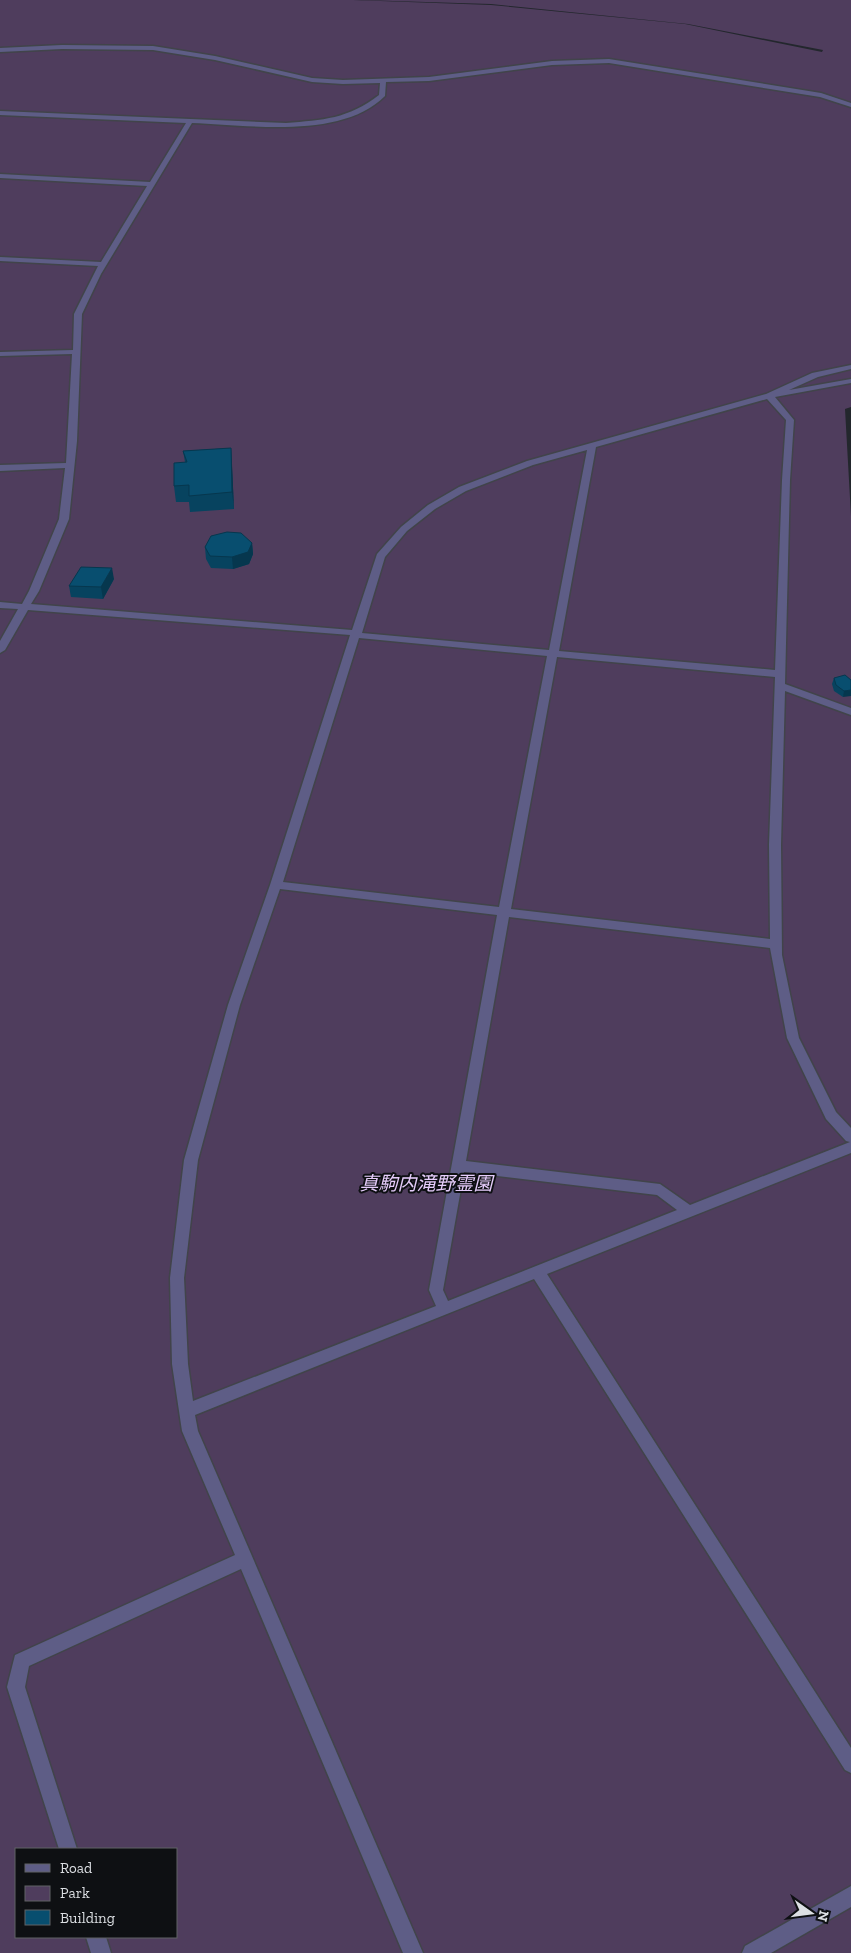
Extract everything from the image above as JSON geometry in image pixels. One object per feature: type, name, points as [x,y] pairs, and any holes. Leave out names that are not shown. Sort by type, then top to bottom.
[{"type":"lane","points":[[0,50],[62,47],[153,48],[215,58],[312,80],[343,82],[429,79],[552,63],[609,62],[739,81],[821,96],[851,105]]},
{"type":"lane","points":[[0,113],[286,125],[319,122],[350,116],[368,107],[382,96],[383,82]]},
{"type":"lane","points":[[839,101],[850,96]]},
{"type":"lane","points":[[0,650],[26,607],[53,550],[64,519],[70,465],[78,314],[104,264],[190,121]]},
{"type":"lane","points":[[0,176],[152,184]]},
{"type":"lane","points":[[0,259],[104,264]]},
{"type":"lane","points":[[0,354],[75,352]]},
{"type":"lane","points":[[769,396],[815,375],[851,367]]},
{"type":"lane","points":[[413,1953],[190,1431],[180,1364],[177,1278],[190,1160],[234,1005],[276,885],[357,634],[380,556],[394,538],[430,506],[483,480],[536,461],[592,447],[769,396],[851,381]]},
{"type":"lane","points":[[769,396],[790,420],[786,480],[775,844],[776,956],[793,1038],[831,1115],[851,1137]]},
{"type":"lane","points":[[444,1308],[436,1290],[504,912],[592,447]]},
{"type":"lane","points":[[0,468],[70,465]]},
{"type":"lane","points":[[0,605],[357,634],[553,653],[780,680],[851,712]]},
{"type":"lane","points":[[276,885],[776,944]]},
{"type":"lane","points":[[187,1411],[851,1147]]},
{"type":"lane","points":[[459,1166],[660,1190],[688,1211]]},
{"type":"lane","points":[[537,1271],[851,1764]]},
{"type":"lane","points":[[68,1848],[16,1687],[20,1661],[245,1559]]},
{"type":"lane","points":[[752,1953],[851,1896]]},
{"type":"lane","points":[[96,1938],[101,1953]]},
{"type":"green space","name":"真駒内滝野霊園","points":[[0,0],[353,0],[491,5],[685,24],[822,52],[823,50],[688,24],[491,4],[361,0],[851,0],[851,407],[845,409],[851,516],[851,1953],[0,1953]]},
{"type":"building","points":[[231,448],[232,492],[189,496],[189,485],[174,486],[174,463],[187,462],[183,451]]},
{"type":"building","points":[[227,532],[241,533],[252,543],[248,552],[232,557],[210,556],[205,547],[211,536]]},
{"type":"building","points":[[81,567],[112,568],[101,587],[69,586]]},
{"type":"building","points":[[845,675],[851,680],[851,690],[844,691],[836,685],[834,678]]}]
